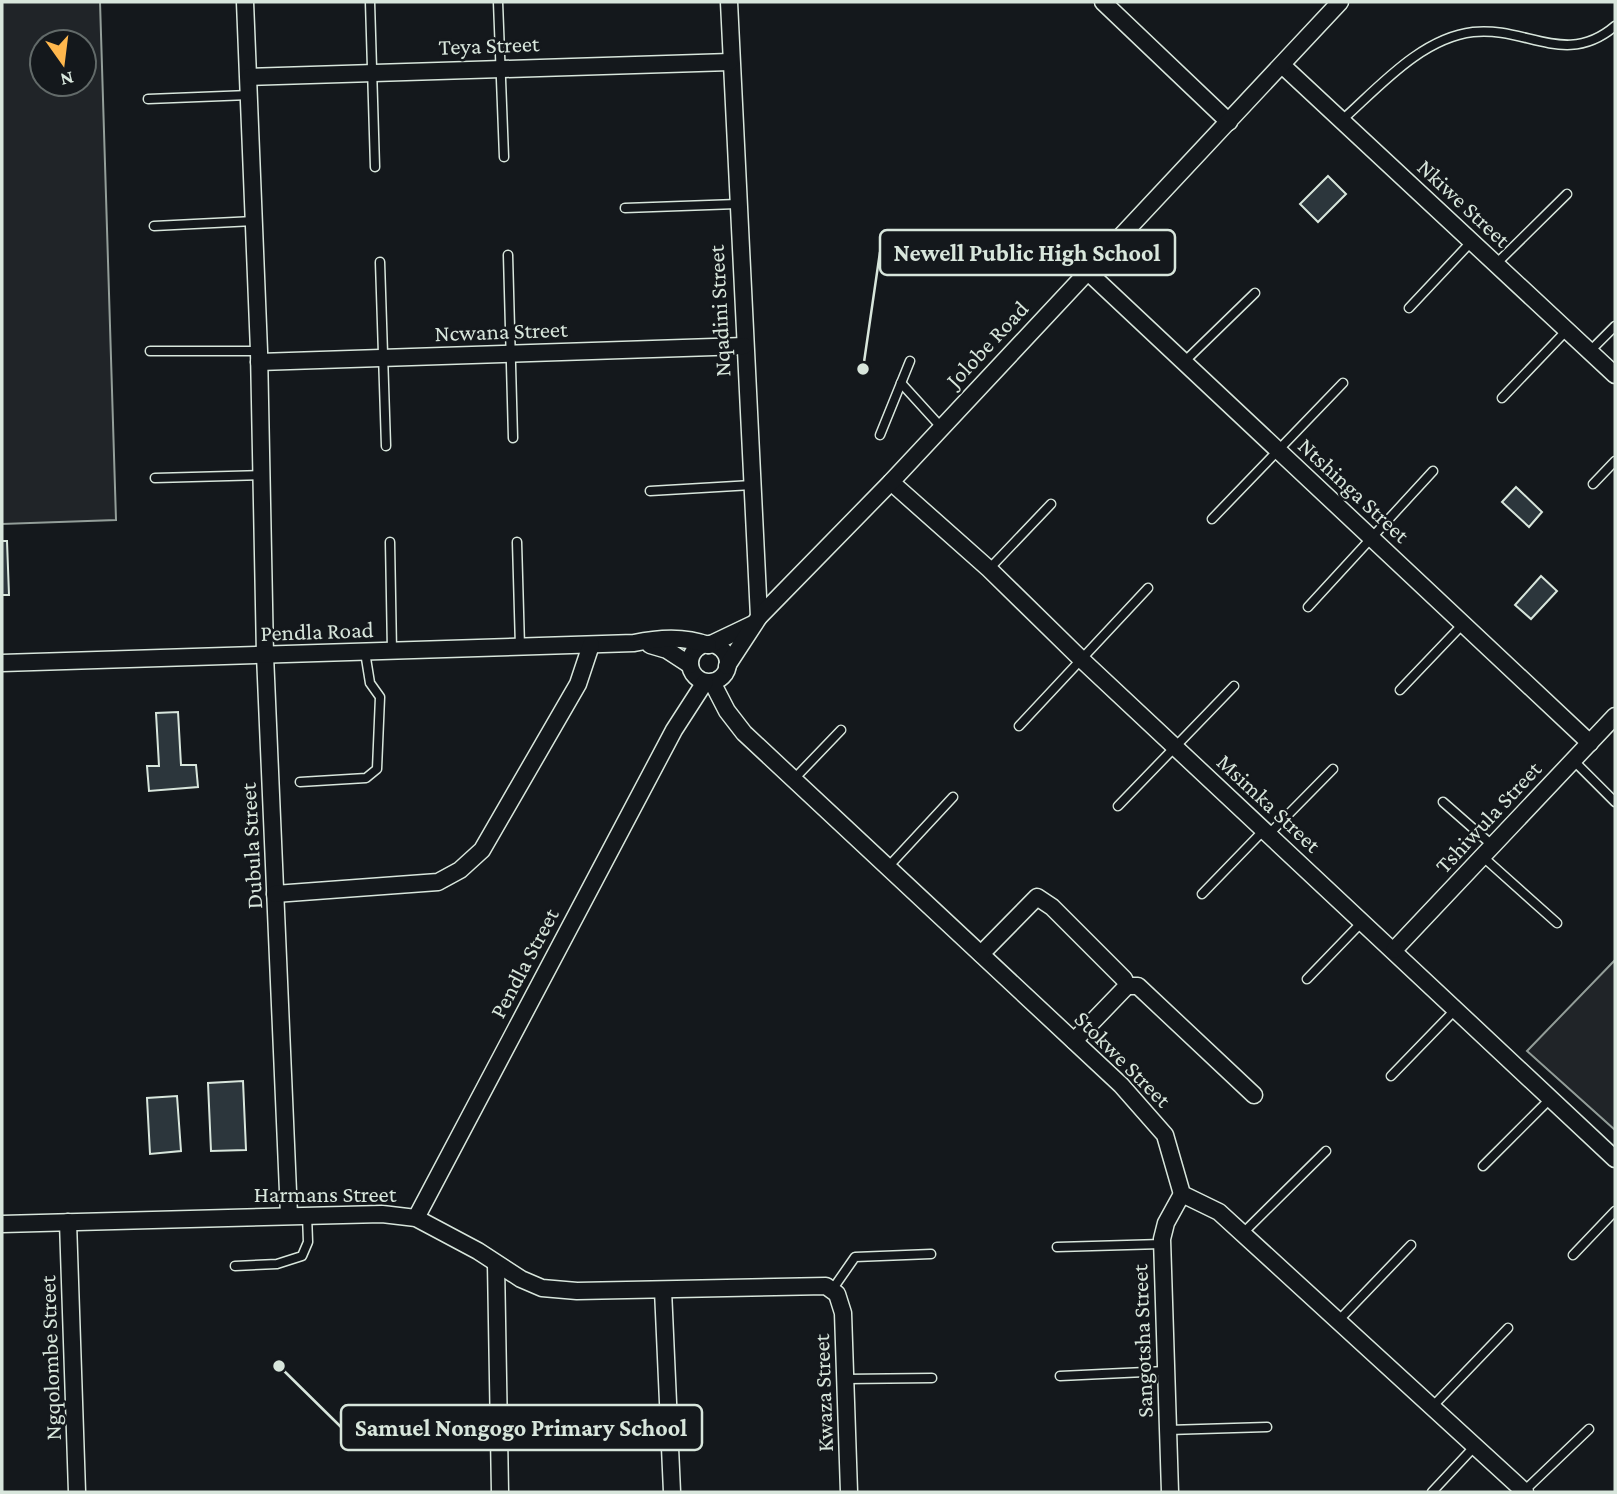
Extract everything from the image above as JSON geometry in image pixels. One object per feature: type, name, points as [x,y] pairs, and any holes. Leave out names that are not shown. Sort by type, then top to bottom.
[{"type":"street","name":"Dubula Street","points":[[246,2],[259,356],[265,655],[289,1215]]},
{"type":"street","name":"Nqadini Street","points":[[729,2],[756,621]]},
{"type":"street","points":[[1103,2],[1228,122]]},
{"type":"street","name":"Jolobe Road","points":[[700,676],[725,673],[756,621],[891,482],[1340,2]]},
{"type":"street","name":"Teya Street","points":[[249,77],[502,67],[730,62]]},
{"type":"street","name":"Nkiwe Street","points":[[1282,65],[1615,375]]},
{"type":"street","name":"Ntshinga Street","points":[[1087,271],[1590,743]]},
{"type":"street","name":"Ncwana Street","points":[[259,356],[382,358],[744,346]]},
{"type":"street","name":"Msimka Street","points":[[891,482],[989,569],[1615,1158]]},
{"type":"street","name":"Jolobe Road","points":[[708,645],[756,621]]},
{"type":"street","name":"Pendla Road","points":[[2,663],[591,645],[688,639],[708,645]]},
{"type":"street","name":"Pendla Road","points":[[634,643],[667,650],[700,676]]},
{"type":"street","points":[[275,894],[438,882],[472,861],[482,850],[578,684],[591,645]]},
{"type":"street","points":[[700,676],[696,649],[708,645],[723,651],[727,666]]},
{"type":"street","name":"Pendla Street","points":[[415,1217],[674,730],[700,676]]},
{"type":"street","name":"Stokwe Street","points":[[700,676],[744,733],[1121,1085],[1164,1135],[1182,1194]]},
{"type":"street","name":"Tshiwula Street","points":[[1394,950],[1615,716]]},
{"type":"street","points":[[981,954],[1024,907],[1037,897],[1124,979],[1127,986]]},
{"type":"street","points":[[1074,1041],[1127,986],[1138,986],[1254,1095]]},
{"type":"street","points":[[1182,1194],[1219,1212],[1525,1492]]},
{"type":"street","name":"Sangotsha Street","points":[[1170,1492],[1162,1244],[1166,1223],[1182,1194]]},
{"type":"street","name":"Harmans Street","points":[[2,1223],[289,1215],[415,1217],[542,1288],[577,1292],[819,1284],[834,1292]]},
{"type":"street","name":"Ngqolombe Street","points":[[68,1222],[78,1492]]},
{"type":"street","points":[[496,1264],[500,1492]]},
{"type":"street","points":[[663,1290],[672,1492]]},
{"type":"street","name":"Kwaza Street","points":[[834,1292],[843,1313],[849,1492]]},
{"type":"lane","points":[[370,2],[375,167]]},
{"type":"lane","points":[[498,2],[504,157]]},
{"type":"lane","points":[[1342,120],[1402,67],[1454,36],[1474,31],[1564,46],[1593,41],[1615,26]]},
{"type":"lane","points":[[148,99],[249,95]]},
{"type":"lane","points":[[1496,264],[1567,194]]},
{"type":"lane","points":[[625,208],[737,204]]},
{"type":"lane","points":[[154,226],[254,221]]},
{"type":"lane","points":[[1409,308],[1472,241]]},
{"type":"lane","points":[[508,255],[513,438]]},
{"type":"lane","points":[[380,262],[386,446]]},
{"type":"lane","points":[[1184,362],[1255,293]]},
{"type":"lane","points":[[1590,351],[1615,326]]},
{"type":"lane","points":[[1502,398],[1567,330]]},
{"type":"lane","points":[[150,351],[259,356]]},
{"type":"lane","points":[[880,435],[910,361]]},
{"type":"lane","points":[[901,383],[941,427]]},
{"type":"lane","points":[[1212,519],[1343,383]]},
{"type":"lane","points":[[1593,484],[1615,461]]},
{"type":"lane","points":[[1308,607],[1433,471]]},
{"type":"lane","points":[[155,478],[262,475]]},
{"type":"lane","points":[[650,491],[752,485]]},
{"type":"lane","points":[[989,569],[1051,504]]},
{"type":"lane","points":[[390,542],[392,651]]},
{"type":"lane","points":[[517,542],[520,647]]},
{"type":"lane","points":[[1019,726],[1148,588]]},
{"type":"lane","points":[[1400,690],[1463,624]]},
{"type":"lane","points":[[300,782],[366,778],[377,769],[380,697],[370,683],[365,652]]},
{"type":"lane","points":[[1118,806],[1234,686]]},
{"type":"lane","points":[[794,779],[841,730]]},
{"type":"lane","points":[[1573,760],[1615,802]]},
{"type":"lane","points":[[1202,894],[1333,769]]},
{"type":"lane","points":[[888,867],[953,797]]},
{"type":"lane","points":[[1443,802],[1557,923]]},
{"type":"lane","points":[[1307,979],[1363,921]]},
{"type":"lane","points":[[1391,1076],[1456,1009]]},
{"type":"lane","points":[[1483,1166],[1551,1098]]},
{"type":"lane","points":[[1243,1233],[1326,1151]]},
{"type":"lane","points":[[1573,1255],[1615,1211]]},
{"type":"lane","points":[[235,1266],[277,1264],[302,1256],[308,1242],[307,1215]]},
{"type":"lane","points":[[1057,1247],[1162,1244]]},
{"type":"lane","points":[[1339,1320],[1411,1245]]},
{"type":"lane","points":[[834,1292],[855,1257],[931,1254]]},
{"type":"lane","points":[[1433,1407],[1508,1328]]},
{"type":"lane","points":[[1060,1376],[1166,1371]]},
{"type":"lane","points":[[845,1379],[932,1378]]},
{"type":"lane","points":[[1168,1430],[1267,1427]]},
{"type":"lane","points":[[1525,1492],[1589,1429]]},
{"type":"lane","points":[[1432,1492],[1475,1446]]},
{"type":"shaded area","points":[[2,2],[100,2],[116,520],[2,524]]},
{"type":"shaded area","points":[[1615,960],[1615,1130],[1527,1051]]},
{"type":"building","points":[[1328,176],[1346,194],[1318,222],[1300,204]]},
{"type":"building","points":[[1516,487],[1542,512],[1529,527],[1502,502]]},
{"type":"building","points":[[2,541],[7,541],[9,595],[2,595]]},
{"type":"building","points":[[1541,576],[1557,591],[1531,619],[1515,605]]},
{"type":"building","points":[[178,712],[181,765],[196,765],[198,787],[149,791],[147,766],[159,766],[156,713]]},
{"type":"building","points":[[243,1081],[246,1150],[211,1151],[208,1083]]},
{"type":"building","points":[[177,1096],[181,1151],[150,1154],[147,1098]]},
{"type":"place","name":"Newell Public High School","points":[[863,369]]},
{"type":"place","name":"Samuel Nongogo Primary School","points":[[279,1366]]}]
